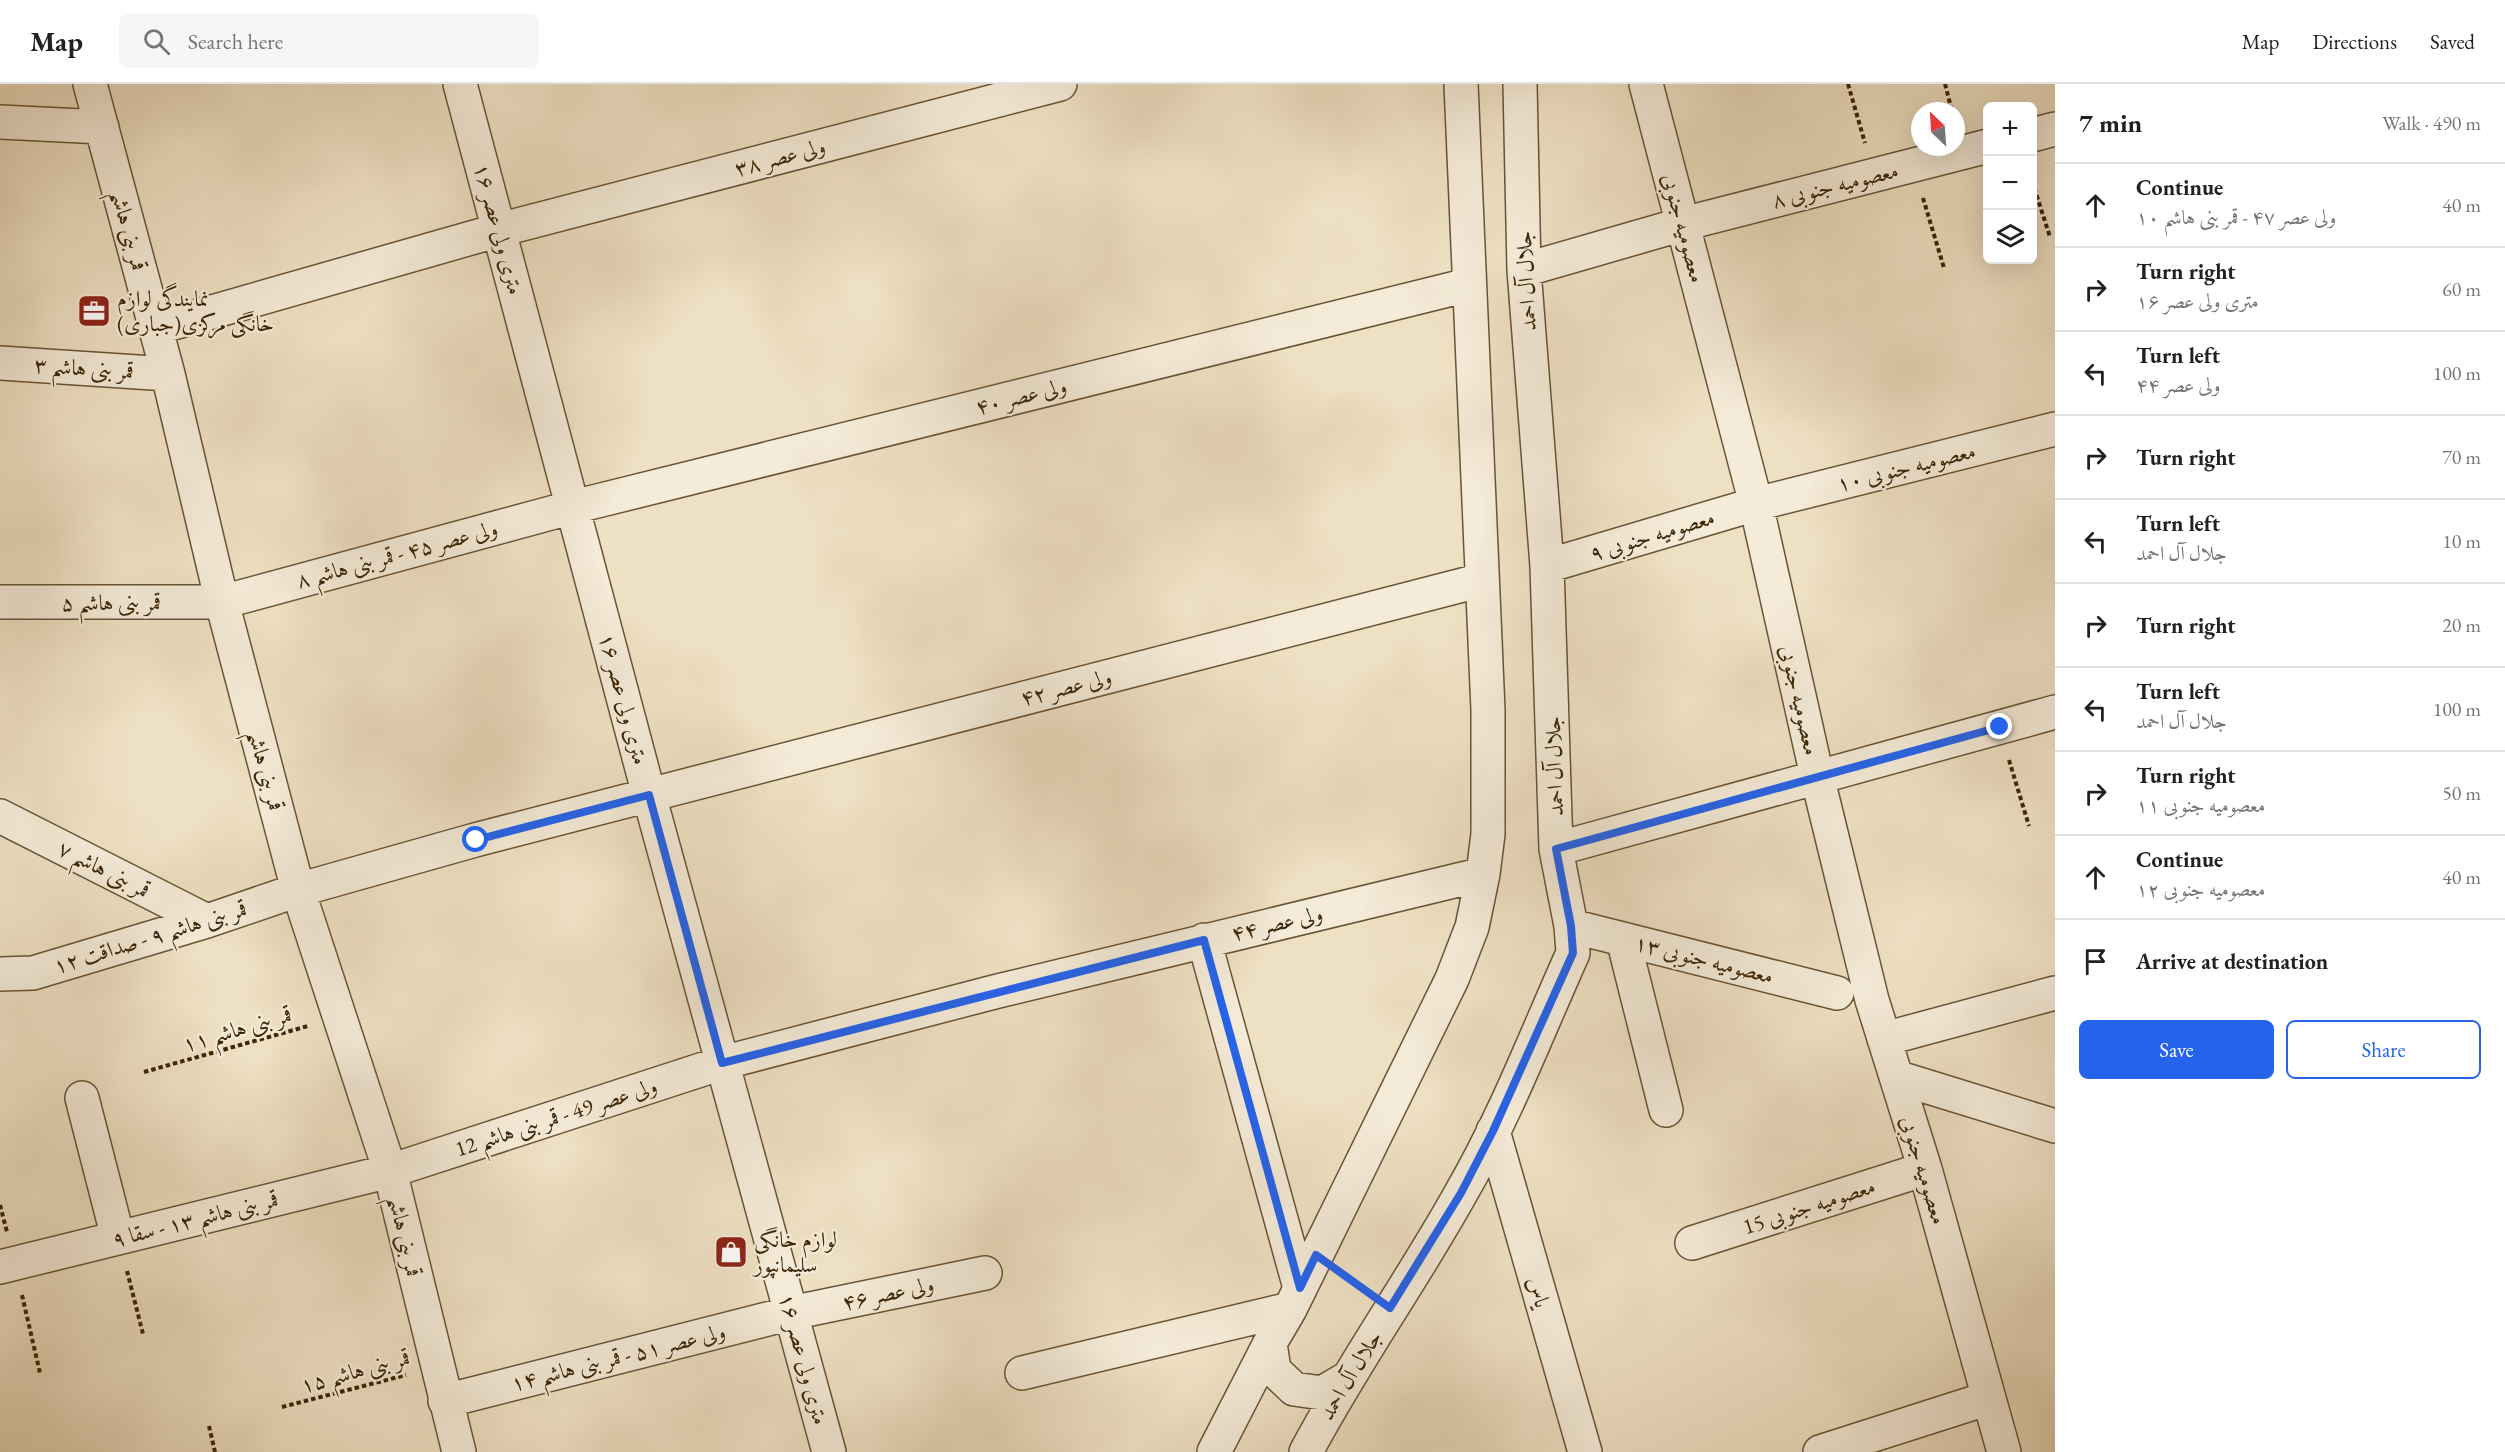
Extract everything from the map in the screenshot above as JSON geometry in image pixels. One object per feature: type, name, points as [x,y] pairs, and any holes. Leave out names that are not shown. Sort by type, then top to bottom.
[{"type":"street","name":"قمر بنی هاشم","points":[[90,84],[168,374],[222,602],[298,890],[390,1171],[459,1452]]},
{"type":"street","name":"۱۶ متری ولی عصر","points":[[460,84],[649,795],[829,1452]]},
{"type":"street","name":"ولی عصر ۳۸","points":[[156,328],[499,230],[1060,84]]},
{"type":"street","points":[[1214,1452],[1295,1298],[1452,979],[1472,927],[1483,874],[1488,834],[1488,710],[1461,84]]},
{"type":"street","name":"جلال آل احمد","points":[[1306,1452],[1346,1379],[1461,1193],[1493,1131],[1573,953],[1571,926],[1556,849],[1547,566],[1524,270],[1520,84]]},
{"type":"street","name":"معصومیه جنوبی","points":[[1646,84],[1756,504],[1817,776],[1872,1000],[1926,1169],[2004,1452]]},
{"type":"street","points":[[0,122],[102,126]]},
{"type":"street","points":[[2037,134],[2055,129]]},
{"type":"street","name":"معصومیه جنوبی ۸","points":[[1524,270],[1683,224],[1983,147]]},
{"type":"street","name":"ولی عصر ۴۰","points":[[573,507],[1468,285]]},
{"type":"street","name":"قمر بنی هاشم ۳","points":[[0,363],[168,374]]},
{"type":"street","name":"معصومیه جنوبی ۱۰","points":[[1756,504],[2055,429]]},
{"type":"street","name":"معصومیه جنوبی ۹","points":[[1547,566],[1756,504]]},
{"type":"street","name":"ولی عصر ۴۵ - قمر بنی هاشم ۸","points":[[222,602],[573,507]]},
{"type":"street","name":"ولی عصر ۴۲","points":[[298,890],[476,840],[1482,580]]},
{"type":"street","name":"قمر بنی هاشم ۵","points":[[0,602],[222,602]]},
{"type":"street","points":[[1556,849],[2055,712]]},
{"type":"street","name":"قمر بنی هاشم ۷","points":[[0,816],[207,921]]},
{"type":"street","name":"ولی عصر ۴۴","points":[[722,1063],[1204,940],[1483,874]]},
{"type":"street","name":"قمر بنی هاشم ۹ - صداقت ۱۲","points":[[0,974],[33,973],[207,921],[298,890]]},
{"type":"street","name":"معصومیه جنوبی ۱۳","points":[[1571,926],[1837,993]]},
{"type":"street","points":[[1623,939],[1666,1110]]},
{"type":"street","points":[[1204,940],[1295,1298]]},
{"type":"street","points":[[1884,1039],[2055,993]]},
{"type":"street","name":"ولی عصر 49 - قمر بنی هاشم 12","points":[[390,1171],[722,1063]]},
{"type":"street","points":[[1896,1077],[2055,1126]]},
{"type":"street","points":[[82,1098],[118,1238]]},
{"type":"street","name":"یاس","points":[[1493,1131],[1585,1452]]},
{"type":"street","name":"معصومیه جنوبی 15","points":[[1692,1243],[1926,1169]]},
{"type":"street","name":"قمر بنی هاشم ۱۳ - سقا ۹","points":[[0,1267],[390,1171]]},
{"type":"street","name":"ولی عصر ۴۶","points":[[791,1313],[985,1272]]},
{"type":"street","points":[[1022,1373],[1295,1298]]},
{"type":"street","name":"ولی عصر ۵۱ - قمر بنی هاشم ۱۴","points":[[445,1401],[791,1313]]},
{"type":"street","points":[[1270,1342],[1274,1370],[1294,1389],[1322,1393],[1346,1379]]},
{"type":"street","points":[[1820,1452],[1989,1398]]},
{"type":"street","points":[[1324,1418],[1334,1452]]},
{"type":"path","points":[[1848,84],[1875,176]]},
{"type":"path","points":[[1945,84],[1950,102]]},
{"type":"path","points":[[1912,166],[1944,268]]},
{"type":"path","points":[[2037,197],[2050,237]]},
{"type":"path","points":[[2000,727],[2029,826]]},
{"type":"path","name":"قمر بنی هاشم ۱۱","points":[[144,1072],[340,1017]]},
{"type":"path","points":[[118,1238],[143,1334]]},
{"type":"path","points":[[1316,1255],[1390,1308]]},
{"type":"path","name":"قمر بنی هاشم ۱۵","points":[[282,1407],[437,1366]]},
{"type":"path","points":[[209,1426],[215,1452]]},
{"type":"place","name":"نمایندگی لوازم خانگی مرکزی(جباری)","points":[[94,311]]},
{"type":"place","name":"لوازم خانگی سلیمانپور","points":[[731,1252]]},
{"type":"route","points":[[476,840],[649,795],[722,1063],[1204,940],[1300,1288],[1316,1255],[1390,1308],[1461,1193],[1493,1131],[1573,953],[1571,926],[1556,849],[2000,727]]}]
